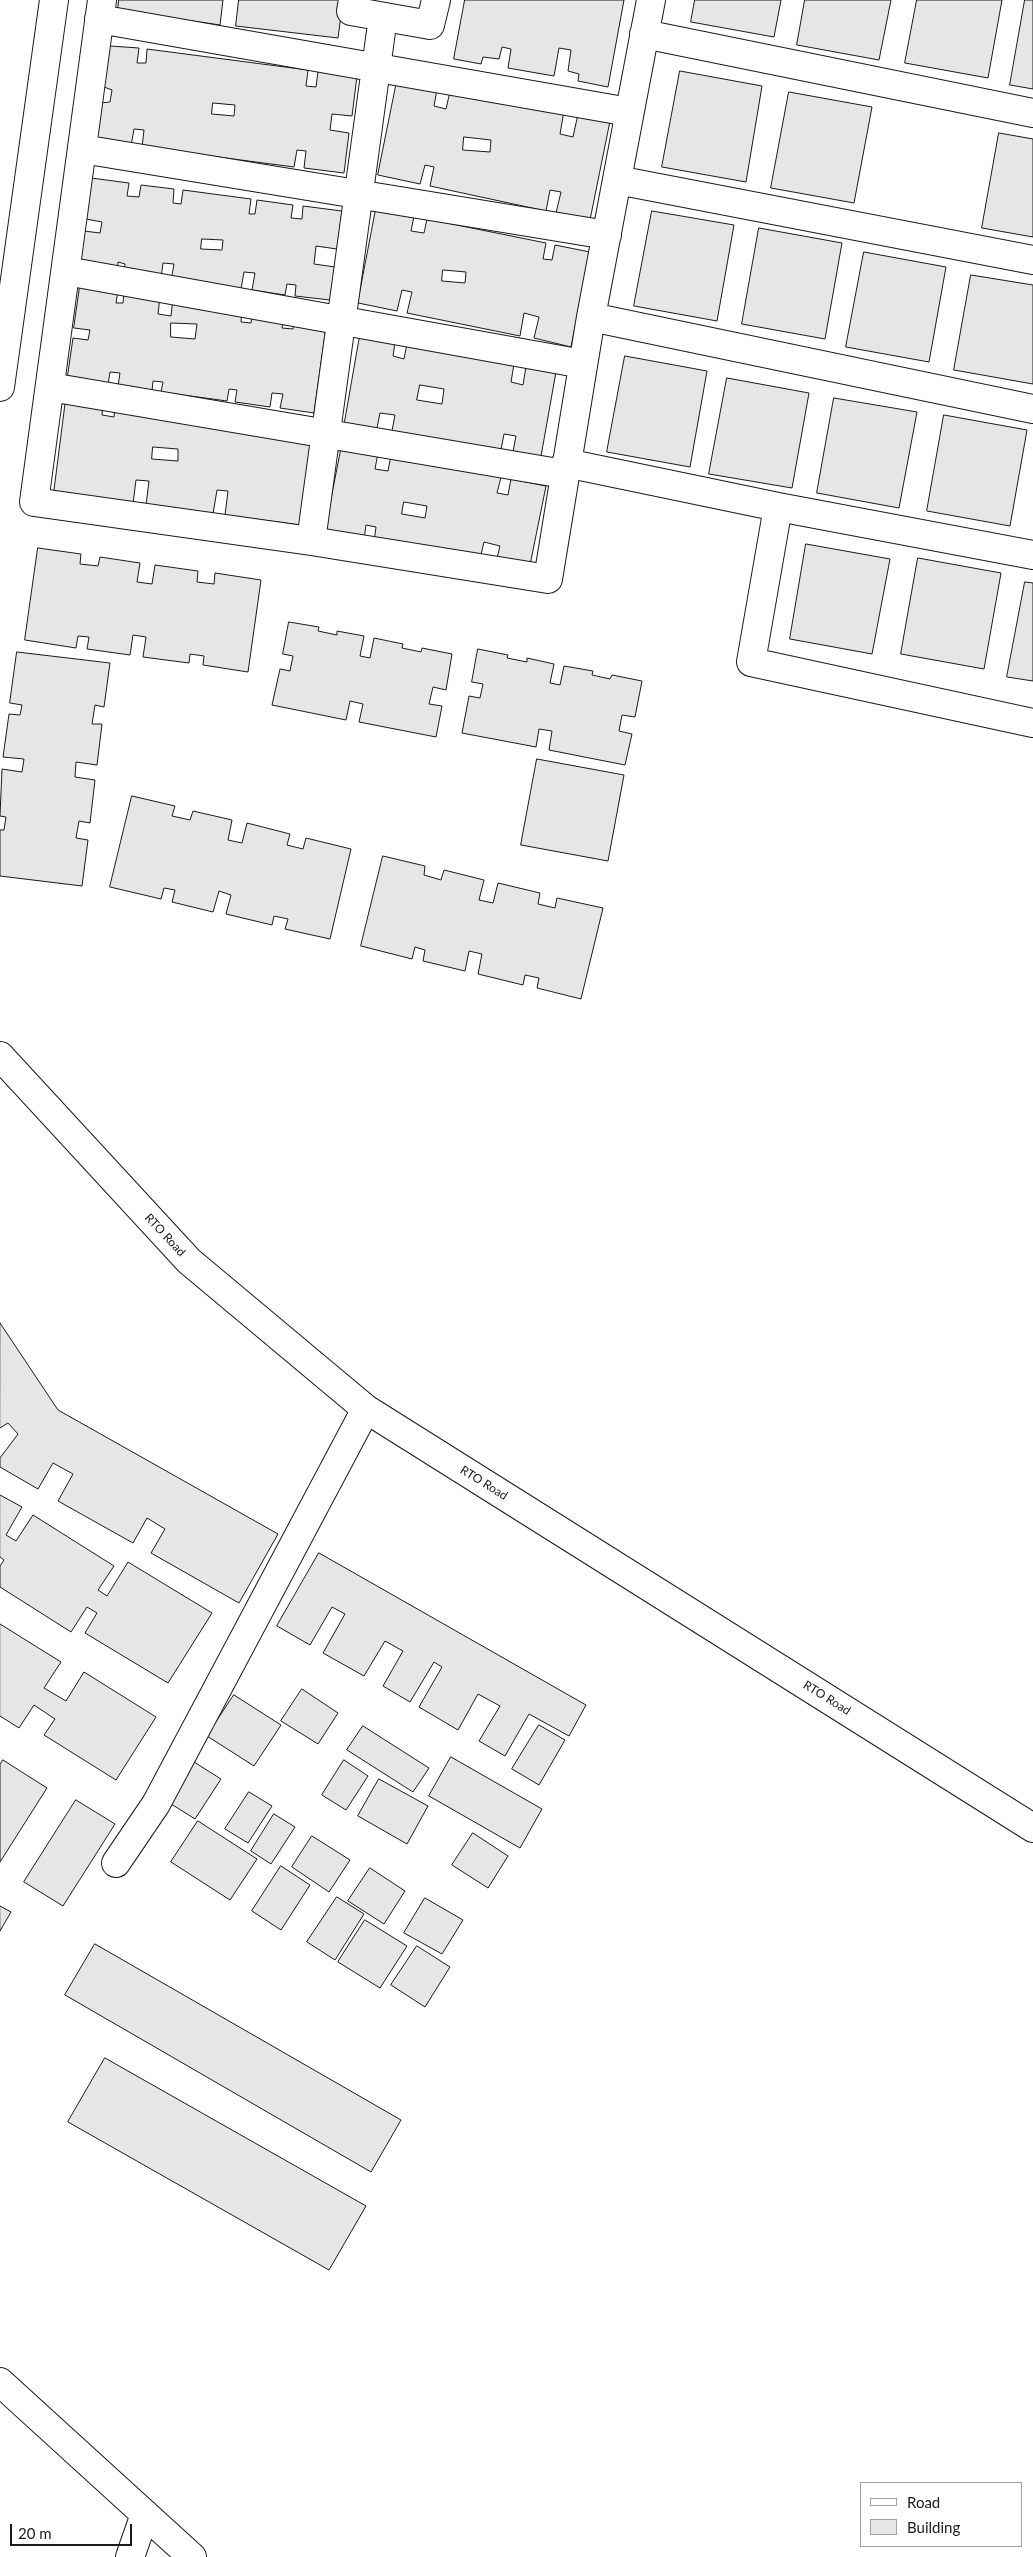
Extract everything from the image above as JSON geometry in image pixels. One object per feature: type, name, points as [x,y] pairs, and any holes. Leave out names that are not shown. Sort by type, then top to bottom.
[{"type":"street","points":[[0,387],[54,0]]},
{"type":"street","points":[[353,0],[351,11],[430,25],[436,0]]},
{"type":"street","points":[[628,112],[376,68],[100,10],[34,502],[311,541],[548,579],[591,318],[628,112],[651,0]]},
{"type":"street","points":[[311,541],[383,16]]},
{"type":"street","points":[[644,34],[1033,113]]},
{"type":"street","points":[[82,149],[606,235]]},
{"type":"street","points":[[617,180],[1033,260]]},
{"type":"street","points":[[66,271],[583,364]]},
{"type":"street","points":[[591,318],[1033,410]]},
{"type":"street","points":[[50,387],[325,434],[565,468],[1033,554]]},
{"type":"street","points":[[778,507],[751,662],[1033,723]]},
{"type":"street","name":"RTO Road","points":[[0,1056],[189,1261],[366,1409],[1033,1828]]},
{"type":"street","points":[[116,1863],[156,1804],[366,1409]]},
{"type":"street","points":[[0,2382],[192,2557]]},
{"type":"street","points":[[130,2557],[145,2514]]},
{"type":"building","points":[[119,0],[223,0],[220,25],[118,10]]},
{"type":"building","points":[[239,0],[343,0],[338,38],[236,26]]},
{"type":"building","points":[[465,0],[624,0],[608,87],[578,81],[579,74],[568,71],[571,50],[559,48],[554,76],[508,68],[511,49],[502,47],[499,59],[483,57],[481,64],[454,59]]},
{"type":"building","points":[[695,0],[781,0],[774,37],[691,22]]},
{"type":"building","points":[[805,0],[891,0],[879,60],[797,45]]},
{"type":"building","points":[[917,0],[1002,0],[988,78],[905,63]]},
{"type":"building","points":[[1025,0],[1033,0],[1033,89],[1010,85]]},
{"type":"building","points":[[110,46],[139,48],[137,63],[146,63],[147,49],[308,70],[306,86],[316,87],[318,71],[357,76],[352,116],[332,114],[330,130],[349,133],[344,173],[304,168],[306,151],[297,150],[294,167],[142,147],[144,130],[134,129],[131,146],[97,142],[100,103],[110,102],[112,90],[104,87]],"holes":[[[213,103],[235,105],[234,116],[212,114]]]},
{"type":"building","points":[[680,71],[762,86],[746,182],[662,167]]},
{"type":"building","points":[[398,76],[438,84],[434,106],[446,109],[451,87],[564,111],[560,134],[573,137],[578,114],[610,121],[590,220],[556,213],[561,192],[550,190],[546,211],[430,186],[434,167],[425,165],[420,184],[378,175]],"holes":[[[464,137],[491,140],[490,152],[463,150]]]},
{"type":"building","points":[[789,92],[872,107],[854,203],[771,188]]},
{"type":"building","points":[[999,133],[1033,139],[1033,237],[982,228]]},
{"type":"building","points":[[91,178],[129,183],[127,196],[139,197],[141,185],[174,189],[173,203],[181,204],[183,190],[251,199],[249,214],[255,214],[257,200],[293,205],[291,218],[302,219],[303,206],[342,211],[337,249],[316,246],[314,264],[335,267],[330,300],[295,296],[296,285],[287,284],[285,295],[252,290],[255,273],[244,272],[241,289],[171,280],[174,264],[163,263],[161,278],[124,273],[125,264],[118,262],[117,273],[79,268],[84,231],[100,233],[102,222],[86,219]],"holes":[[[202,239],[223,240],[222,250],[201,249]]]},
{"type":"building","points":[[376,209],[414,216],[411,231],[424,233],[427,219],[546,243],[543,259],[552,260],[555,245],[590,252],[571,347],[534,338],[539,317],[524,313],[520,336],[407,313],[412,292],[402,290],[397,311],[358,303]],"holes":[[[443,270],[466,272],[465,283],[442,281]]]},
{"type":"building","points":[[652,211],[734,225],[717,321],[634,306]]},
{"type":"building","points":[[759,228],[842,243],[825,339],[742,324]]},
{"type":"building","points":[[864,252],[946,267],[929,362],[846,347]]},
{"type":"building","points":[[971,275],[1033,285],[1033,384],[954,370]]},
{"type":"building","points":[[80,286],[118,291],[116,303],[123,303],[124,292],[160,297],[158,314],[171,316],[173,298],[242,309],[241,322],[251,323],[253,310],[284,314],[282,328],[293,329],[295,316],[327,320],[314,413],[280,408],[283,394],[272,393],[270,407],[235,402],[237,390],[229,389],[227,401],[161,392],[163,382],[153,381],[152,391],[118,386],[120,373],[110,372],[108,385],[67,379],[73,338],[88,340],[90,330],[74,328]],"holes":[[[171,323],[197,324],[195,339],[171,337]]]},
{"type":"building","points":[[361,330],[396,336],[393,356],[404,359],[408,338],[515,358],[511,382],[523,385],[527,360],[557,366],[540,462],[512,457],[516,436],[504,434],[500,455],[391,436],[395,415],[380,413],[376,433],[344,427]],"holes":[[[420,385],[444,389],[442,404],[417,400]]]},
{"type":"building","points":[[625,356],[707,371],[690,467],[607,452]]},
{"type":"building","points":[[727,378],[809,393],[792,488],[709,474]]},
{"type":"building","points":[[834,398],[917,412],[899,508],[817,493]]},
{"type":"building","points":[[66,399],[103,404],[102,415],[114,417],[115,406],[312,432],[300,525],[225,515],[228,491],[217,490],[213,514],[146,505],[149,481],[136,480],[133,504],[54,493]],"holes":[[[153,447],[178,449],[178,461],[152,459]]]},
{"type":"building","points":[[944,415],[1027,430],[1010,526],[927,511]]},
{"type":"building","points":[[342,445],[378,453],[375,469],[388,471],[391,455],[501,477],[497,493],[508,495],[511,479],[546,486],[529,570],[495,566],[500,546],[484,542],[479,563],[374,542],[376,527],[366,525],[364,540],[325,531]],"holes":[[[404,502],[427,506],[425,518],[402,514]]]},
{"type":"building","points":[[806,544],[890,559],[872,654],[790,639]]},
{"type":"building","points":[[38,548],[81,554],[80,564],[98,566],[100,557],[140,563],[137,582],[152,584],[155,565],[198,571],[197,582],[214,584],[215,573],[261,580],[248,672],[203,665],[204,656],[190,654],[189,663],[143,657],[146,637],[133,635],[130,655],[87,649],[89,637],[78,636],[76,648],[25,640]]},
{"type":"building","points":[[918,558],[1001,573],[984,669],[901,654]]},
{"type":"building","points":[[1025,582],[1033,583],[1033,681],[1007,677]]},
{"type":"building","points":[[289,622],[319,627],[318,631],[337,635],[337,631],[364,636],[360,656],[370,658],[374,638],[403,644],[402,648],[421,652],[422,648],[452,654],[446,690],[433,687],[429,704],[442,706],[436,737],[359,722],[363,704],[350,701],[346,720],[272,705],[280,669],[290,671],[293,656],[283,654]]},
{"type":"building","points":[[478,649],[508,655],[507,658],[527,662],[527,658],[554,664],[550,683],[560,685],[564,666],[593,671],[592,675],[610,679],[612,675],[642,681],[635,717],[622,715],[619,731],[632,734],[625,765],[549,750],[552,731],[539,729],[536,747],[462,733],[469,696],[480,698],[483,684],[472,682]]},
{"type":"building","points":[[17,652],[110,663],[104,707],[95,705],[92,724],[102,724],[97,765],[76,762],[75,777],[95,780],[90,823],[79,821],[76,838],[88,840],[82,886],[0,876],[0,830],[4,830],[6,817],[0,816],[2,769],[22,772],[24,759],[3,757],[9,714],[20,715],[22,705],[10,703]]},
{"type":"building","points":[[537,759],[624,775],[608,861],[521,845]]},
{"type":"building","points":[[132,796],[175,806],[172,816],[190,820],[193,811],[232,820],[228,840],[242,843],[247,823],[290,834],[287,845],[303,849],[306,838],[351,849],[330,939],[285,929],[288,919],[274,916],[272,925],[226,914],[231,895],[219,891],[213,912],[172,902],[175,890],[164,888],[161,899],[110,887]]},
{"type":"building","points":[[383,856],[425,866],[424,875],[441,880],[444,870],[484,880],[479,900],[493,903],[498,883],[540,893],[538,904],[555,908],[557,898],[603,908],[581,999],[537,988],[539,978],[525,975],[523,985],[478,974],[482,954],[469,951],[465,971],[423,961],[425,950],[415,947],[412,959],[361,946]]},
{"type":"building","points":[[0,1323],[58,1410],[278,1534],[239,1603],[151,1553],[165,1529],[147,1518],[133,1543],[58,1501],[73,1474],[53,1463],[38,1489],[0,1467],[0,1458],[18,1434],[8,1423],[0,1428]]},
{"type":"building","points":[[0,1495],[22,1507],[6,1535],[16,1541],[33,1515],[114,1566],[98,1590],[107,1596],[128,1562],[212,1613],[168,1683],[85,1633],[97,1613],[87,1607],[71,1632],[0,1587],[0,1566],[4,1560],[0,1557]]},
{"type":"building","points":[[319,1553],[586,1705],[569,1736],[529,1714],[505,1756],[479,1741],[500,1706],[478,1694],[458,1730],[419,1707],[442,1667],[434,1662],[410,1702],[383,1686],[403,1651],[385,1641],[364,1676],[323,1653],[345,1614],[332,1607],[310,1645],[277,1626]]},
{"type":"building","points":[[0,1624],[61,1662],[44,1688],[66,1701],[84,1672],[156,1717],[116,1780],[44,1735],[55,1719],[34,1705],[19,1728],[0,1716]]},
{"type":"building","points":[[302,1689],[338,1713],[318,1744],[281,1721]]},
{"type":"building","points":[[234,1695],[281,1725],[254,1766],[207,1736]]},
{"type":"building","points":[[539,1725],[565,1740],[539,1785],[512,1769]]},
{"type":"building","points":[[363,1726],[429,1768],[413,1792],[347,1750]]},
{"type":"building","points":[[451,1757],[542,1809],[520,1848],[429,1796]]},
{"type":"building","points":[[3,1760],[47,1788],[0,1862],[0,1765]]},
{"type":"building","points":[[344,1760],[368,1776],[346,1810],[322,1795]]},
{"type":"building","points":[[194,1762],[221,1779],[195,1819],[168,1802]]},
{"type":"building","points":[[379,1779],[428,1806],[407,1844],[358,1816]]},
{"type":"building","points":[[249,1792],[272,1806],[248,1843],[225,1829]]},
{"type":"building","points":[[76,1800],[115,1824],[63,1906],[24,1882]]},
{"type":"building","points":[[274,1814],[295,1827],[271,1864],[251,1851]]},
{"type":"building","points":[[198,1821],[257,1859],[230,1900],[171,1862]]},
{"type":"building","points":[[473,1833],[508,1856],[488,1888],[452,1865]]},
{"type":"building","points":[[312,1836],[350,1860],[329,1892],[292,1867]]},
{"type":"building","points":[[281,1866],[310,1885],[281,1930],[252,1911]]},
{"type":"building","points":[[370,1868],[405,1891],[384,1924],[348,1901]]},
{"type":"building","points":[[337,1897],[364,1914],[335,1960],[307,1942]]},
{"type":"building","points":[[425,1898],[463,1920],[442,1954],[404,1933]]},
{"type":"building","points":[[0,1906],[11,1912],[0,1931]]},
{"type":"building","points":[[365,1920],[407,1946],[380,1988],[338,1962]]},
{"type":"building","points":[[95,1944],[401,2120],[371,2172],[65,1995]]},
{"type":"building","points":[[417,1946],[450,1967],[425,2007],[391,1985]]},
{"type":"building","points":[[105,2058],[366,2206],[329,2270],[68,2122]]}]
